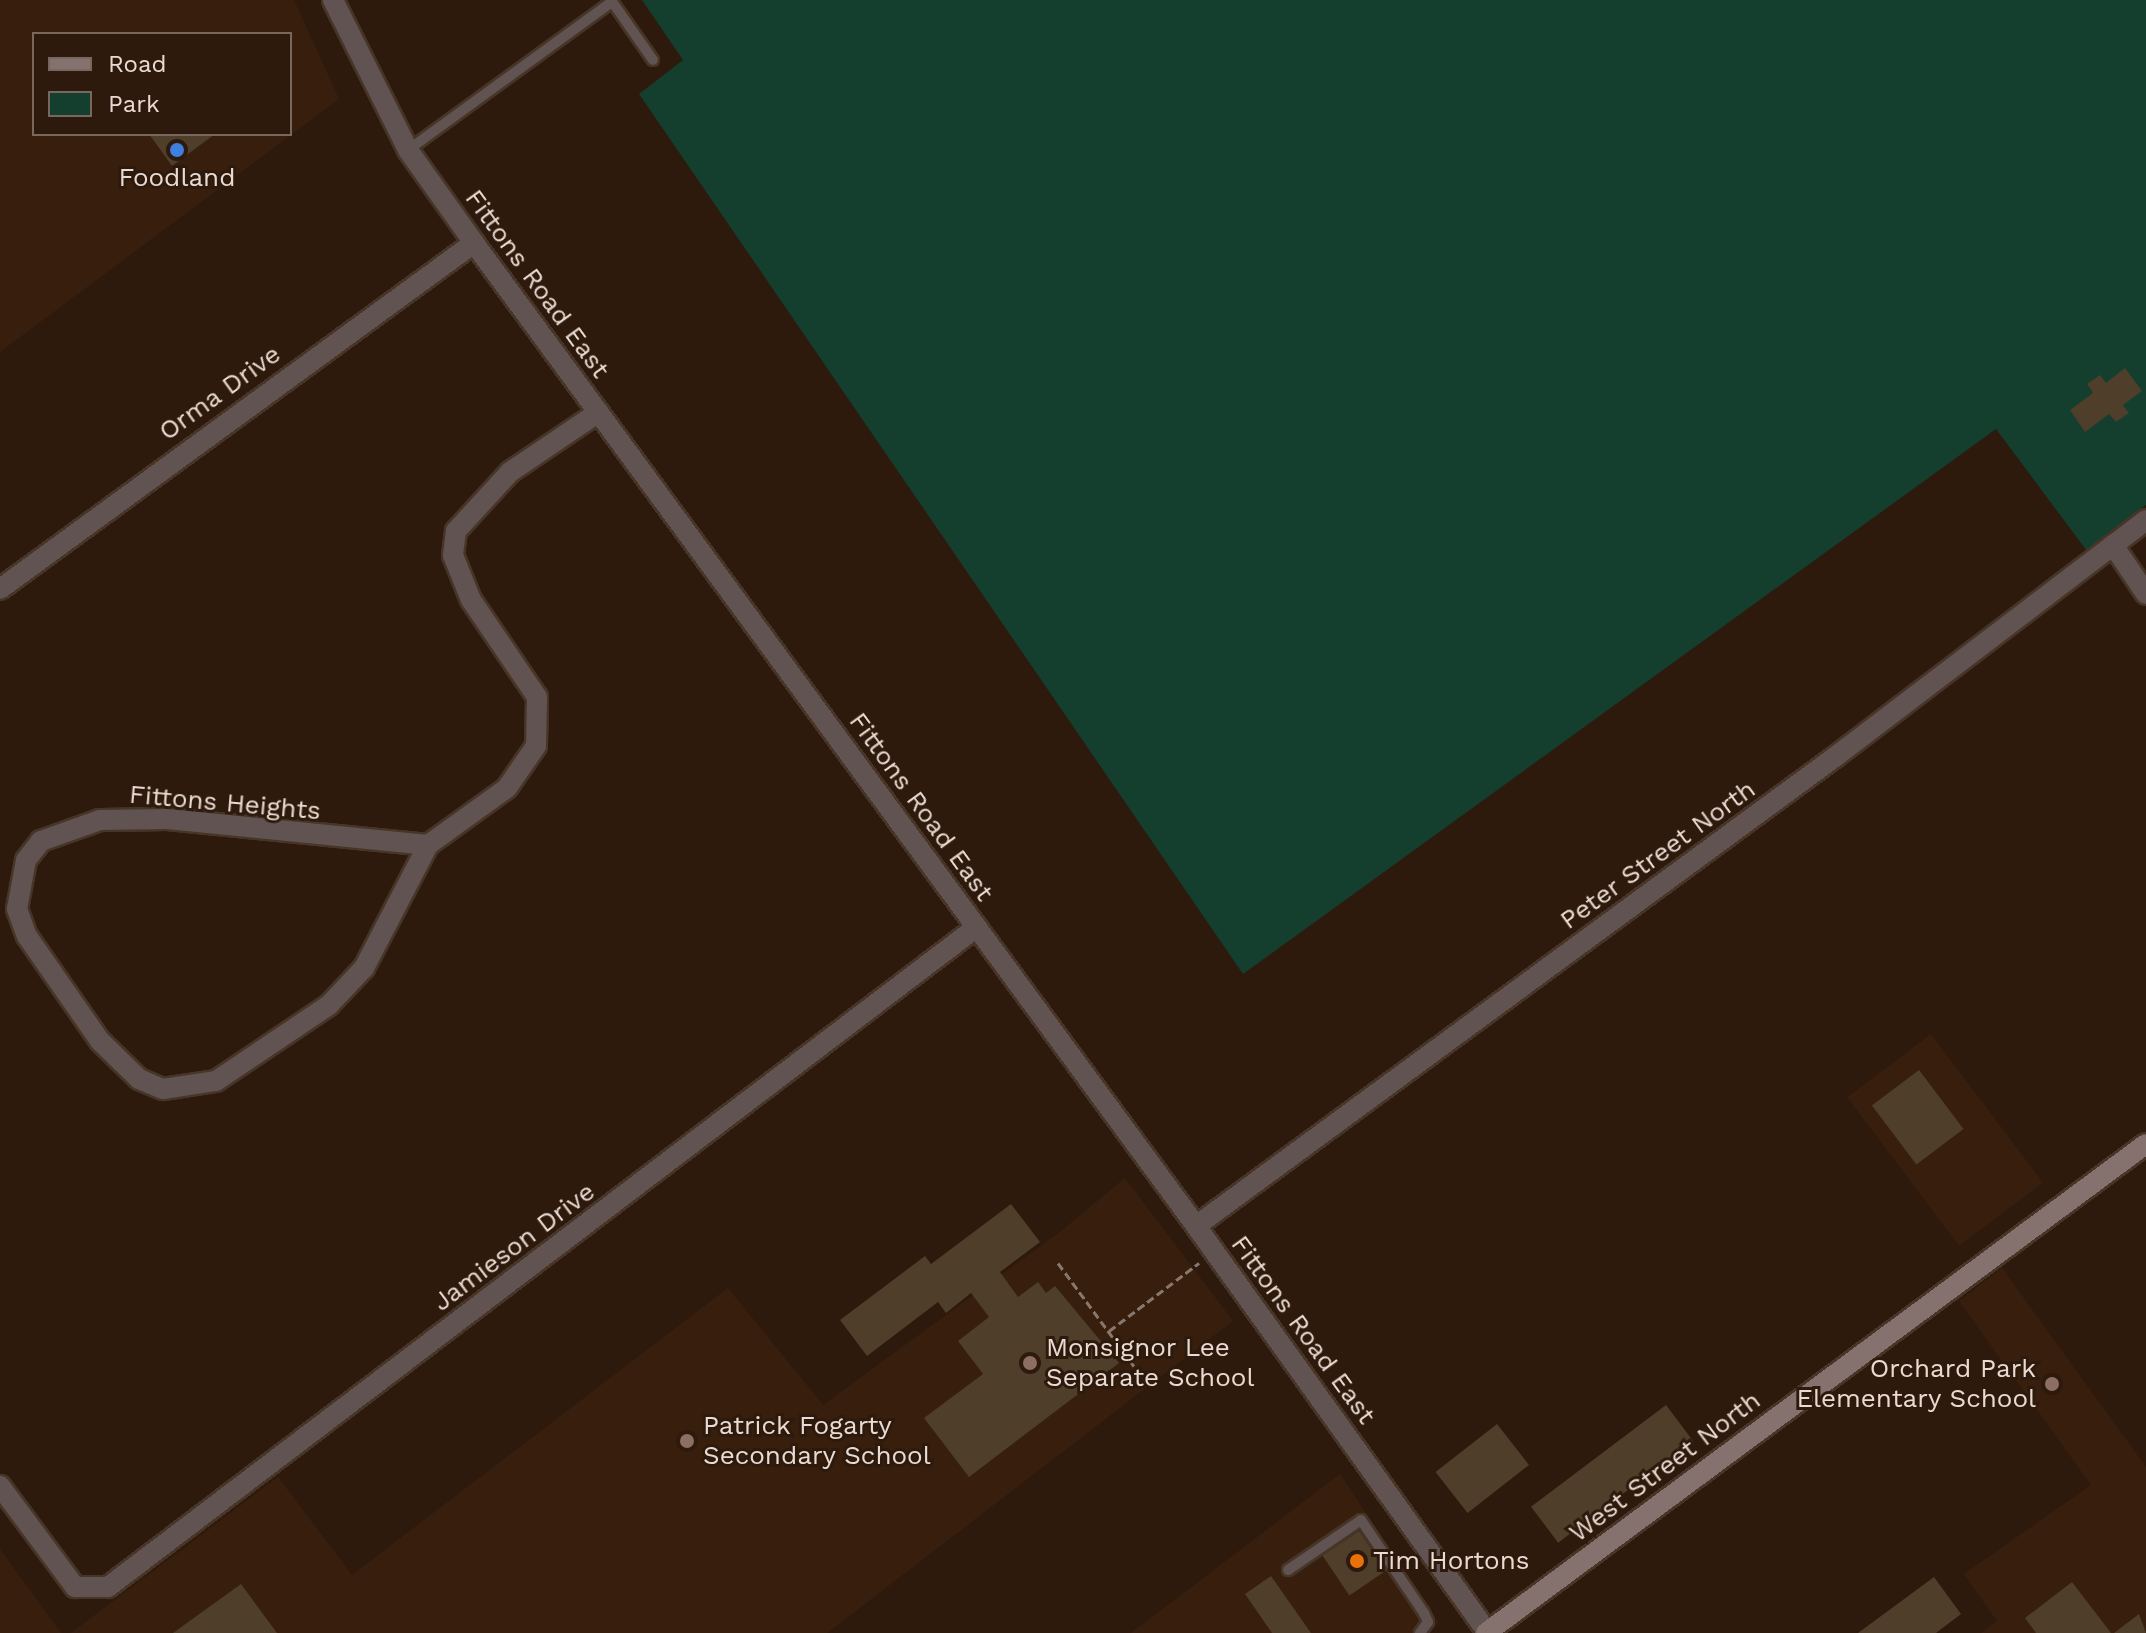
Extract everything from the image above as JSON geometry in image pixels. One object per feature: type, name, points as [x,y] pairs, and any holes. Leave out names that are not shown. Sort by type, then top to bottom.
[{"type":"main road","name":"West Street North","points":[[1487,1633],[2146,1144]]},
{"type":"street","name":"Fittons Road East","points":[[333,0],[408,150],[1196,1226],[1487,1633]]},
{"type":"street","name":"Orma Drive","points":[[0,589],[474,243]]},
{"type":"street","name":"Fittons Heights","points":[[428,845],[167,819],[100,820],[70,826],[41,841],[26,860],[17,909],[27,936],[100,1041],[139,1079],[163,1089],[190,1088],[240,1067],[329,1005],[356,977],[428,845],[507,788],[536,746],[540,723],[537,697],[471,600],[453,555],[456,531],[510,472],[599,412]]},
{"type":"street","name":"Peter Street North","points":[[1196,1226],[1835,757],[2146,520]]},
{"type":"street","points":[[2113,545],[2146,594]]},
{"type":"street","name":"Jamieson Drive","points":[[0,1486],[75,1587],[108,1587],[977,927]]},
{"type":"lane","points":[[408,150],[611,1],[653,60]]},
{"type":"lane","points":[[1288,1570],[1361,1520],[1424,1613],[1428,1622],[1420,1633]]},
{"type":"path","points":[[1109,1331],[1205,1259]]},
{"type":"path","points":[[1058,1263],[1137,1370]]},
{"type":"shaded area","points":[[0,0],[294,0],[339,99],[292,134],[292,32],[32,32],[32,136],[289,136],[0,352]]},
{"type":"shaded area","points":[[1931,1034],[2043,1183],[1959,1246],[1847,1097]]},
{"type":"shaded area","name":"Patrick Fogarty Secondary School","points":[[1125,1178],[1233,1321],[827,1633],[71,1633],[278,1477],[352,1575],[728,1288],[823,1405],[1061,1231]]},
{"type":"shaded area","name":"Orchard Park Elementary School","points":[[2002,1268],[2146,1467],[2146,1633],[1981,1633],[1997,1621],[1964,1574],[2091,1485],[1959,1301]]},
{"type":"shaded area","points":[[1340,1474],[1439,1623],[1427,1633],[1131,1633]]},
{"type":"shaded area","points":[[0,1549],[61,1633],[0,1633]]},
{"type":"green space","points":[[642,0],[2146,0],[2146,505],[2087,551],[1996,429],[1243,974],[639,94],[683,60]]},
{"type":"building","name":"Foodland","points":[[150,136],[212,136],[172,166]]},
{"type":"building","points":[[2125,368],[2142,391],[2123,405],[2129,413],[2116,422],[2109,414],[2085,432],[2070,410],[2093,393],[2087,384],[2100,375],[2106,383]]},
{"type":"building","points":[[1919,1070],[1964,1129],[1916,1165],[1872,1106]]},
{"type":"building","points":[[1011,1204],[1040,1242],[1000,1272],[1018,1297],[1038,1282],[1046,1293],[1055,1286],[1119,1363],[969,1477],[924,1418],[983,1374],[958,1341],[989,1317],[971,1293],[946,1313],[938,1302],[867,1356],[840,1320],[925,1256],[931,1264]]},
{"type":"building","points":[[1666,1405],[1693,1441],[1558,1543],[1531,1507]]},
{"type":"building","points":[[1497,1424],[1529,1465],[1468,1513],[1436,1472]]},
{"type":"building","name":"Tim Hortons","points":[[1359,1531],[1386,1571],[1349,1595],[1323,1556]]},
{"type":"building","points":[[1271,1576],[1311,1633],[1272,1633],[1245,1594]]},
{"type":"building","points":[[1934,1577],[1961,1614],[1936,1633],[1858,1633]]},
{"type":"building","points":[[2072,1582],[2111,1633],[2036,1633],[2025,1618]]},
{"type":"building","points":[[241,1584],[277,1633],[173,1633]]},
{"type":"building","points":[[2139,1614],[2146,1633],[2114,1633]]},
{"type":"place","name":"Foodland","points":[[177,150]]},
{"type":"place","name":"Monsignor Lee Separate School","points":[[1030,1363]]},
{"type":"place","name":"Orchard Park Elementary School","points":[[2052,1384]]},
{"type":"place","name":"Patrick Fogarty Secondary School","points":[[687,1441]]},
{"type":"place","name":"Tim Hortons","points":[[1357,1561]]}]
